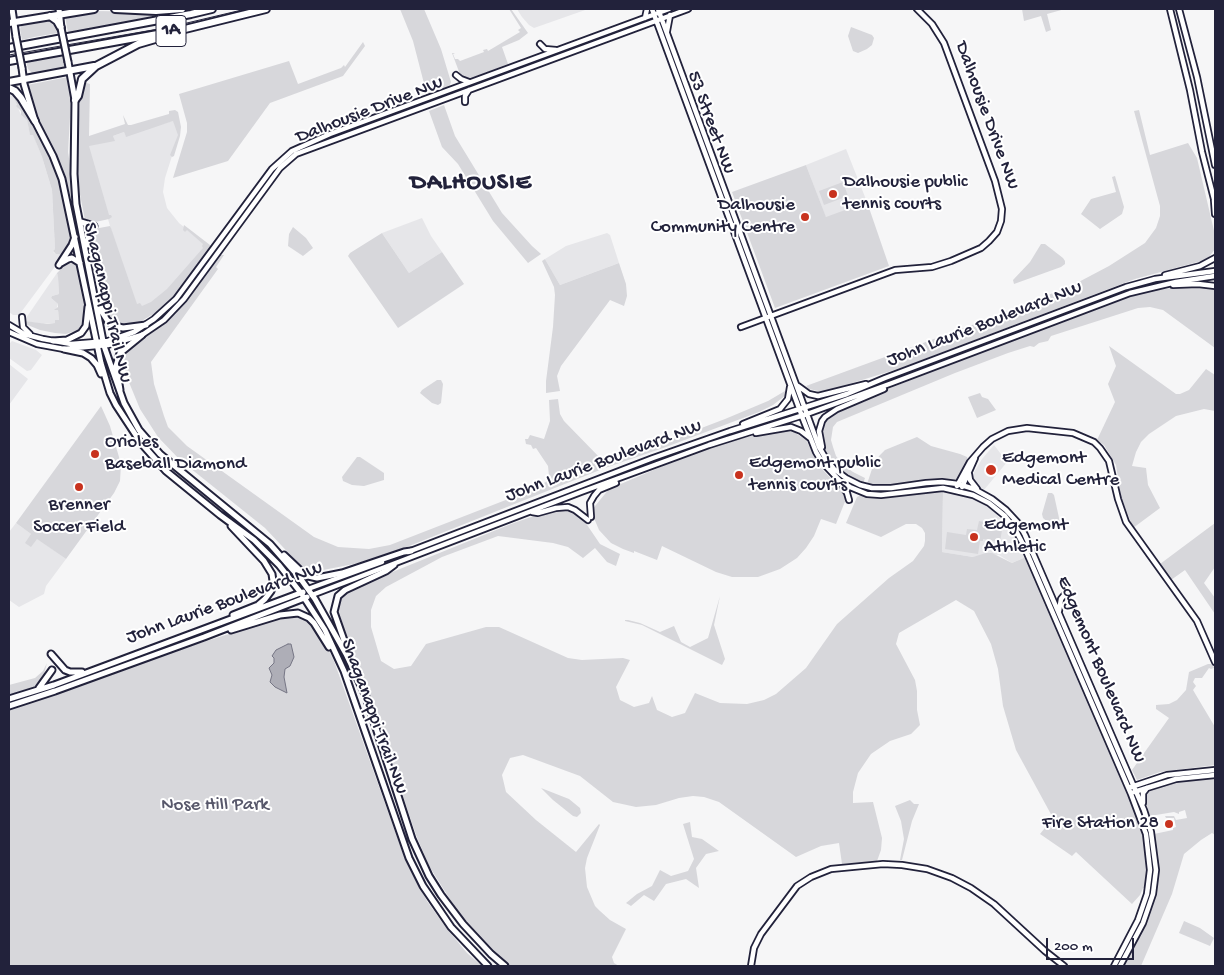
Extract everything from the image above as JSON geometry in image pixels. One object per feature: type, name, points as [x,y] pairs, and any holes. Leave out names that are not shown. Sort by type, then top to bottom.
[{"type":"highway","points":[[11,23],[50,16],[60,12],[94,9]]},
{"type":"highway","points":[[115,9],[156,11],[182,9]]},
{"type":"highway","name":"1A","points":[[9,48],[212,9]]},
{"type":"highway","name":"1A","points":[[9,61],[185,29],[266,9]]},
{"type":"highway","points":[[50,16],[62,28]]},
{"type":"highway","points":[[9,82],[96,66],[138,44],[180,33],[185,29]]},
{"type":"highway","points":[[75,100],[78,96],[82,79],[96,66]]},
{"type":"highway","points":[[22,68],[35,78]]},
{"type":"highway","points":[[9,88],[21,98],[35,122]]},
{"type":"main road","name":"Shaganappi Trail NW","points":[[12,9],[11,23],[16,37],[23,80],[35,122],[53,156],[62,179],[88,297],[101,344],[120,396],[139,430],[160,454],[177,470],[251,527],[278,552],[312,595],[346,654],[365,694],[412,839],[429,876],[463,924],[505,966]]},
{"type":"main road","points":[[645,18],[647,9]]},
{"type":"main road","name":"53 Street NW","points":[[652,9],[657,12],[803,412]]},
{"type":"main road","name":"Dalhousie Drive NW","points":[[101,344],[120,338],[146,325],[176,299],[272,169],[284,156],[310,142],[669,9]]},
{"type":"main road","name":"Dalhousie Drive NW","points":[[101,344],[142,335],[164,320],[184,299],[280,168],[304,150],[688,9]]},
{"type":"main road","name":"Dalhousie Drive NW","points":[[741,327],[896,270],[932,267],[970,254],[987,244],[998,228],[1002,213],[1000,198],[952,64],[939,34],[927,18],[916,9]]},
{"type":"main road","points":[[1170,9],[1190,90],[1214,201],[1215,214]]},
{"type":"main road","points":[[1179,9],[1197,77],[1215,165]]},
{"type":"main road","name":"Shaganappi Trail NW","points":[[60,12],[75,100],[74,174],[76,204],[97,303],[108,388],[122,416],[141,443],[166,471],[254,540],[278,564],[301,593],[324,630],[339,661],[409,858],[432,901],[450,927],[488,966]]},
{"type":"main road","points":[[667,32],[670,15]]},
{"type":"main road","name":"53 Street NW","points":[[659,19],[667,32],[768,317]]},
{"type":"main road","points":[[540,44],[545,49],[559,50]]},
{"type":"main road","points":[[456,76],[461,80],[471,83]]},
{"type":"main road","points":[[453,95],[465,102],[465,96],[470,89]]},
{"type":"main road","points":[[81,222],[94,226],[89,233],[86,248]]},
{"type":"main road","points":[[75,236],[72,245],[59,265],[72,258],[80,263]]},
{"type":"main road","points":[[1155,279],[1200,266],[1215,258]]},
{"type":"main road","name":"John Laurie Boulevard NW","points":[[9,700],[301,593],[575,487],[730,431],[803,412],[885,378],[1126,287],[1155,279],[1215,271]]},
{"type":"main road","name":"John Laurie Boulevard NW","points":[[9,706],[204,637],[709,445],[892,383],[1130,293],[1157,286],[1215,276]]},
{"type":"main road","points":[[1157,286],[1198,284],[1215,286]]},
{"type":"main road","points":[[53,341],[73,338],[83,331],[87,321],[88,297]]},
{"type":"main road","points":[[97,303],[107,320],[114,326],[123,328],[146,325]]},
{"type":"main road","points":[[33,336],[23,328],[22,317],[9,333],[37,344],[82,353],[91,358],[97,365],[108,388]]},
{"type":"main road","points":[[9,325],[33,336],[53,341],[71,344],[101,344]]},
{"type":"main road","points":[[120,396],[117,361],[124,349],[142,335]]},
{"type":"main road","points":[[64,349],[101,344]]},
{"type":"main road","points":[[730,431],[780,409],[788,399],[793,383],[809,394],[823,396],[885,378]]},
{"type":"main road","points":[[824,455],[819,431],[825,417],[837,409],[883,390],[892,383]]},
{"type":"main road","name":"Edgemont Boulevard NW","points":[[803,412],[810,438],[822,462],[840,481],[854,489],[874,494],[890,494],[936,488],[958,490],[984,500],[995,507],[1005,516],[1018,534],[1129,790],[1146,834],[1150,870],[1143,909],[1114,966]]},
{"type":"main road","name":"Edgemont Boulevard NW","points":[[803,412],[824,455],[840,474],[851,481],[863,486],[882,489],[934,482],[961,485],[982,493],[1006,510],[1022,530],[1135,788],[1144,810],[1154,847],[1155,883],[1151,903],[1143,923],[1120,966]]},
{"type":"main road","points":[[709,445],[783,427],[799,430],[810,438]]},
{"type":"main road","points":[[961,485],[970,462],[983,447],[992,439],[1008,431],[1026,428],[1072,433],[1094,442],[1109,461],[1118,499],[1126,522],[1197,621],[1215,662]]},
{"type":"main road","points":[[958,490],[969,473],[974,458]]},
{"type":"main road","points":[[969,473],[971,482],[982,493]]},
{"type":"main road","points":[[531,512],[568,507],[589,519],[590,503],[596,493],[623,477]]},
{"type":"main road","points":[[840,481],[849,500]]},
{"type":"main road","points":[[219,623],[236,613],[258,605],[268,595],[273,581],[272,574],[264,560],[220,515]]},
{"type":"main road","points":[[278,552],[285,555],[303,573],[317,578],[342,573],[396,554],[411,551]]},
{"type":"main road","points":[[346,654],[346,646],[335,617],[336,601],[345,590],[386,571],[394,565]]},
{"type":"main road","points":[[1059,612],[1060,600],[1066,593]]},
{"type":"main road","points":[[204,637],[280,615],[298,613],[309,618],[314,623],[339,661]]},
{"type":"main road","points":[[51,654],[65,670],[85,673]]},
{"type":"main road","points":[[38,690],[52,670]]},
{"type":"main road","points":[[1129,790],[1172,774],[1215,770]]},
{"type":"main road","points":[[1135,788],[1148,787],[1176,779],[1215,774]]},
{"type":"main road","points":[[1144,810],[1143,793],[1148,787]]},
{"type":"main road","points":[[751,966],[754,948],[761,934],[798,886],[811,877],[831,869],[883,864],[927,869],[952,878],[971,888],[994,904],[1045,952],[1064,966]]},
{"type":"shaded area","points":[[517,9],[588,9],[534,28],[529,25]]},
{"type":"shaded area","points":[[9,93],[14,98],[21,115],[27,120],[30,134],[33,134],[52,190],[55,249],[53,251],[60,255],[65,253],[19,315],[13,315],[9,312]]},
{"type":"shaded area","points":[[178,119],[179,134],[165,178],[163,192],[167,208],[179,223],[208,246],[164,300],[137,315],[87,145],[114,140],[113,136],[124,132],[126,136]]},
{"type":"shaded area","points":[[846,149],[867,202],[826,218],[806,165]]},
{"type":"shaded area","points":[[422,218],[442,252],[409,273],[382,233]]},
{"type":"shaded area","points":[[607,233],[610,235],[619,263],[560,285],[545,259],[566,246]]},
{"type":"shaded area","points":[[57,273],[59,294],[51,298],[58,304],[56,310],[58,310],[59,320],[55,323],[43,324],[24,321]]},
{"type":"shaded area","points":[[12,341],[36,350],[42,355],[31,370],[27,371],[9,358],[9,344]]},
{"type":"shaded area","points":[[9,364],[28,379],[9,405]]},
{"type":"shaded area","points":[[994,445],[1007,462],[984,490],[970,479],[982,459]]},
{"type":"shaded area","points":[[943,491],[967,496],[992,510],[1010,528],[1026,557],[1012,563],[999,555],[973,557],[942,552]]},
{"type":"shaded area","points":[[16,523],[66,559],[46,586],[44,594],[19,607],[9,600],[9,532]]},
{"type":"shaded area","points":[[291,644],[294,657],[290,666],[285,669],[284,677],[287,693],[270,682],[272,675],[269,668],[274,663],[272,656],[276,650]]},
{"type":"green space","points":[[400,9],[424,9],[441,49],[451,82],[449,87],[427,95],[413,41]]},
{"type":"green space","points":[[509,9],[511,9],[528,33],[519,40],[502,47],[508,64],[480,75],[469,78],[461,77],[452,53],[455,53],[453,54],[455,59],[460,61],[484,52],[483,50],[487,49],[488,51],[520,32],[518,30],[521,28]]},
{"type":"green space","points":[[1022,9],[1065,9],[1047,14],[1051,30],[1046,32],[1041,16],[1024,21]]},
{"type":"green space","points":[[94,11],[173,12],[173,14],[68,33],[65,16]]},
{"type":"green space","points":[[50,19],[57,25],[58,33],[22,40],[20,29],[22,24]]},
{"type":"green space","points":[[851,27],[872,35],[874,38],[872,45],[858,53],[853,51],[848,36]]},
{"type":"green space","points":[[363,42],[365,46],[343,76],[270,103],[228,161],[173,178],[187,132],[187,123],[179,94],[289,61],[298,84],[341,68],[344,65],[345,67]]},
{"type":"green space","points":[[63,54],[65,65],[62,69],[37,74],[32,73],[28,69],[26,61]]},
{"type":"green space","points":[[68,77],[71,100],[68,152],[84,253],[66,180],[30,98],[27,85]]},
{"type":"green space","points":[[83,82],[90,84],[89,136],[125,124],[123,115],[128,125],[131,125],[169,114],[169,111],[175,110],[178,112],[181,127],[174,156],[172,157],[170,155],[178,135],[173,121],[126,137],[124,132],[113,136],[115,141],[89,146],[109,215],[112,217],[91,223],[85,220],[76,174],[80,96]]},
{"type":"green space","points":[[9,90],[25,106],[53,161],[61,182],[72,237],[71,244],[62,255],[56,254],[53,251],[55,249],[52,190],[42,157],[33,135],[30,135],[27,120],[21,115],[21,111],[16,106]]},
{"type":"green space","points":[[444,105],[455,136],[502,213],[541,254],[528,263],[493,221],[458,164],[442,147],[429,111]]},
{"type":"green space","points":[[1139,110],[1150,155],[1188,143],[1197,158],[1215,235],[1215,249],[1209,257],[1205,260],[1135,279],[904,367],[823,392],[809,389],[806,386],[991,318],[1073,285],[1109,266],[1145,243],[1156,228],[1160,216],[1160,206],[1134,111]]},
{"type":"green space","points":[[806,165],[826,217],[867,202],[889,266],[775,308],[732,192]]},
{"type":"green space","points":[[1115,176],[1124,207],[1122,214],[1100,229],[1081,214],[1091,199],[1116,192],[1112,177]]},
{"type":"green space","name":"Dalhousie public tennis courts","points":[[843,182],[848,196],[824,205],[819,191]]},
{"type":"green space","points":[[184,225],[211,247],[185,285],[163,308],[140,322],[130,326],[123,326],[109,321],[104,311],[91,234],[94,229],[110,226],[137,304],[140,303],[142,306],[151,302],[167,289],[203,248],[203,244],[187,230],[185,232],[183,230]]},
{"type":"green space","points":[[293,227],[306,238],[313,248],[303,256],[288,246],[289,234]]},
{"type":"green space","points":[[382,233],[409,273],[442,252],[464,284],[398,328],[348,256]]},
{"type":"green space","points":[[1041,244],[1045,244],[1063,258],[1065,264],[1014,284],[1013,280],[1030,262]]},
{"type":"green space","points":[[220,255],[224,255],[216,267],[218,269],[151,362],[154,384],[168,427],[187,446],[314,537],[338,547],[369,549],[390,545],[516,496],[546,482],[549,476],[548,466],[536,448],[533,449],[531,445],[526,444],[525,439],[528,439],[530,435],[544,439],[550,421],[549,400],[558,399],[560,414],[564,421],[603,461],[644,450],[725,419],[768,401],[785,391],[786,395],[773,405],[759,412],[605,468],[389,554],[369,561],[313,572],[306,570],[265,528],[180,460],[158,437],[140,409],[126,375],[123,362],[127,349],[164,323],[178,310]]},
{"type":"green space","points":[[545,259],[560,285],[619,263],[626,284],[627,296],[624,306],[610,300],[561,366],[557,376],[560,391],[546,393],[555,295],[554,287],[542,261]]},
{"type":"green space","points":[[70,260],[77,263],[86,308],[86,323],[80,332],[78,330],[66,334],[55,333],[25,324],[25,321],[47,324],[55,323],[55,320],[59,320],[58,310],[54,310],[58,307],[58,304],[51,298],[59,294],[57,273]]},
{"type":"green space","points":[[1196,285],[1215,288],[1215,348],[1163,310],[1150,307],[1138,308],[1051,336],[1048,341],[1039,343],[1034,347],[1030,346],[1008,353],[955,373],[837,422],[833,427],[831,440],[836,456],[843,465],[865,478],[863,484],[852,480],[840,472],[824,450],[821,430],[824,421],[831,413],[1104,304],[1139,292]]},
{"type":"green space","points":[[1109,346],[1176,394],[1189,390],[1206,369],[1215,375],[1215,411],[1204,409],[1176,416],[1149,434],[1141,442],[1132,466],[1146,468],[1148,485],[1160,508],[1133,528],[1121,497],[1116,465],[1104,445],[1097,440],[1115,402],[1108,384],[1116,366]]},
{"type":"green space","points":[[437,380],[441,380],[443,384],[441,403],[438,405],[432,403],[420,393]]},
{"type":"green space","points":[[980,393],[982,397],[988,399],[996,410],[977,418],[968,397]]},
{"type":"green space","points":[[101,406],[110,426],[121,464],[120,481],[114,493],[66,559],[37,539],[31,547],[25,543],[31,534],[16,523]]},
{"type":"green space","points":[[787,429],[806,440],[820,467],[845,493],[846,499],[836,524],[821,519],[814,536],[806,548],[797,558],[780,569],[758,577],[732,577],[716,572],[662,546],[657,560],[634,551],[634,553],[611,543],[599,530],[591,511],[609,489],[723,443]]},
{"type":"green space","points":[[917,437],[931,446],[967,457],[968,460],[958,478],[954,480],[935,479],[883,486],[867,484],[874,463],[885,450]]},
{"type":"green space","points":[[357,457],[360,457],[384,473],[384,480],[364,486],[352,485],[343,481],[342,477]]},
{"type":"green space","points":[[943,491],[942,552],[973,557],[992,553],[1012,563],[1026,557],[1135,812],[1145,840],[1146,888],[1143,888],[1132,904],[1076,852],[1072,856],[1040,834],[1053,818],[1016,750],[1003,706],[998,669],[991,644],[974,611],[956,600],[899,633],[896,644],[915,680],[920,725],[911,734],[890,741],[871,754],[858,773],[853,792],[853,803],[873,802],[882,838],[881,850],[877,861],[842,864],[839,843],[821,846],[796,857],[719,802],[693,796],[656,805],[636,807],[613,802],[580,776],[523,755],[510,758],[502,775],[506,792],[536,820],[576,852],[600,825],[587,858],[585,868],[587,887],[595,906],[610,920],[626,929],[612,957],[614,963],[619,966],[510,966],[494,954],[458,912],[429,866],[416,835],[366,686],[337,617],[336,608],[344,594],[348,590],[511,524],[554,509],[572,510],[581,516],[600,544],[620,554],[616,566],[607,562],[595,548],[583,558],[568,547],[553,543],[498,536],[442,557],[386,587],[376,596],[371,610],[371,627],[381,661],[394,669],[411,666],[426,644],[486,627],[499,627],[568,658],[582,660],[623,658],[630,660],[616,687],[620,700],[634,707],[649,703],[652,696],[657,710],[672,717],[685,713],[695,693],[720,703],[747,704],[764,700],[776,694],[806,668],[837,624],[889,578],[913,561],[924,546],[925,533],[922,528],[916,524],[906,524],[881,537],[846,523],[857,497],[861,495],[887,497]]},
{"type":"green space","points":[[1048,493],[1054,495],[1061,527],[1056,529],[1043,518],[1042,514]]},
{"type":"green space","name":"Edgemont Athletic","points":[[979,521],[992,524],[991,528],[1002,530],[1000,542],[983,539],[983,541],[980,541],[978,554],[945,549],[947,532],[966,535],[967,529],[977,530]]},
{"type":"green space","points":[[1215,523],[1215,567],[1204,583],[1215,598],[1215,614],[1185,570],[1171,580],[1160,564]]},
{"type":"green space","points":[[720,596],[714,625],[725,659],[722,665],[642,625],[625,621],[640,623],[660,632],[674,626],[681,642],[690,647],[708,638]]},
{"type":"green space","name":"Nose Hill Park","points":[[289,615],[306,619],[322,637],[334,661],[401,848],[413,875],[427,901],[447,929],[467,953],[482,966],[9,966],[9,709],[111,675],[159,656]]},
{"type":"green space","points":[[47,663],[43,678],[35,687],[9,695],[9,685],[35,678],[43,671]]},
{"type":"green space","points":[[1208,664],[1213,664],[1214,668],[1209,668],[1202,678],[1195,678],[1193,682],[1196,686],[1193,690],[1215,727],[1215,765],[1160,772],[1137,780],[1132,770],[1169,718],[1156,709],[1156,705],[1169,704],[1177,700],[1186,690],[1189,672]]},
{"type":"green space","points":[[1215,776],[1215,835],[1212,833],[1184,854],[1172,894],[1141,966],[1123,966],[1145,925],[1155,897],[1158,868],[1154,834],[1173,830],[1176,827],[1174,818],[1166,818],[1165,816],[1174,816],[1176,820],[1187,818],[1185,810],[1179,812],[1179,814],[1174,812],[1150,816],[1144,795],[1149,789],[1174,781]]},
{"type":"green space","points":[[541,788],[569,799],[580,808],[581,813],[577,817],[573,816]]},
{"type":"green space","points":[[910,800],[914,804],[919,804],[912,821],[902,860],[900,860],[904,839],[901,821],[895,806]]},
{"type":"green space","points":[[690,822],[692,837],[702,839],[719,851],[706,854],[696,868],[699,888],[686,879],[666,884],[654,901],[644,895],[631,906],[626,903],[637,894],[652,886],[660,870],[671,876],[688,871],[694,859],[683,824]]},
{"type":"green space","points":[[1184,921],[1200,928],[1214,938],[1210,946],[1179,933]]},
{"type":"tram line","points":[[9,55],[170,27],[246,9]]},
{"type":"place","name":"Dalhousie public tennis courts","points":[[833,194]]},
{"type":"place","name":"Dalhousie Community Centre","points":[[805,217]]},
{"type":"place","name":"Orioles Baseball Diamond","points":[[95,454]]},
{"type":"place","name":"Edgemont Medical Centre","points":[[991,470]]},
{"type":"place","name":"Edgemont public tennis courts","points":[[739,475]]},
{"type":"place","name":"Brenner Soccer Field","points":[[79,487]]},
{"type":"place","name":"Edgemont Athletic","points":[[974,537]]},
{"type":"place","name":"Fire Station 28","points":[[1169,824]]},
{"type":"district","name":"DALHOUSIE","points":[[471,184]]}]
